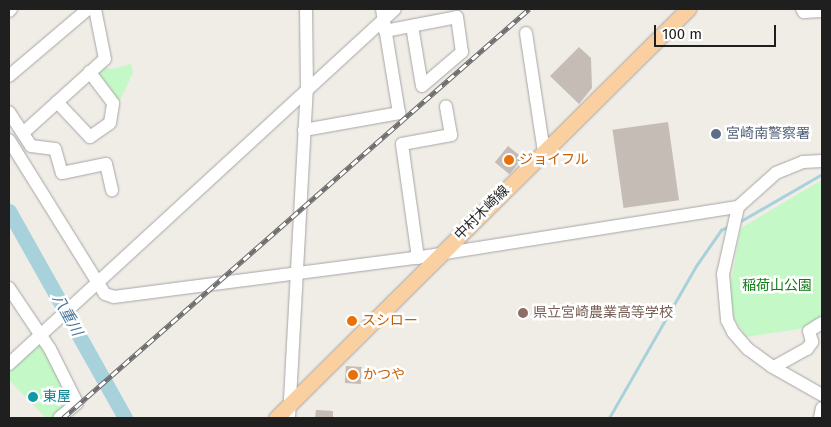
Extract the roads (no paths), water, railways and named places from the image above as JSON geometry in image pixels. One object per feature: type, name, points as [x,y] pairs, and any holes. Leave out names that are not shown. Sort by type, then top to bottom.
[{"type":"main road","name":"中村木崎線","points":[[276,418],[290,411],[441,254],[688,9]]},
{"type":"street","points":[[9,76],[88,9]]},
{"type":"street","points":[[23,133],[90,72],[106,54],[95,9]]},
{"type":"street","points":[[290,411],[306,90],[306,9]]},
{"type":"street","points":[[9,364],[395,9]]},
{"type":"street","points":[[802,9],[804,12],[822,10]]},
{"type":"street","points":[[384,20],[412,26],[457,17],[462,52],[422,86],[412,26]]},
{"type":"street","points":[[304,130],[399,113],[384,20]]},
{"type":"street","points":[[526,33],[544,152]]},
{"type":"street","points":[[57,102],[90,137],[110,123],[113,103],[90,72]]},
{"type":"street","points":[[418,258],[402,144],[451,135],[446,106]]},
{"type":"street","points":[[9,112],[32,146],[55,149],[62,173],[106,164],[112,190]]},
{"type":"street","points":[[9,140],[97,285],[105,294],[114,297],[418,258],[738,207],[776,173],[804,162],[822,161]]},
{"type":"street","points":[[738,207],[723,274],[727,320],[748,349],[774,367],[822,395]]},
{"type":"street","points":[[9,288],[42,333],[77,402],[59,418]]},
{"type":"street","points":[[774,367],[808,349],[812,342],[809,331],[822,323]]},
{"type":"street","points":[[820,418],[822,408]]},
{"type":"waterway","points":[[739,222],[822,174]]},
{"type":"waterway","name":"八重川","points":[[9,211],[125,418]]},
{"type":"waterway","points":[[609,418],[696,266],[721,230],[730,226]]},
{"type":"railway","points":[[63,418],[529,9]]},
{"type":"place","name":"宮崎南警察署","points":[[716,134]]},
{"type":"place","name":"ジョイフル","points":[[509,160]]},
{"type":"place","name":"県立宮崎農業高等学校","points":[[523,313]]},
{"type":"place","name":"スシロー","points":[[352,321]]},
{"type":"place","name":"かつや","points":[[353,375]]},
{"type":"place","name":"東屋","points":[[33,397]]},
{"type":"park label","name":"稲荷山公園","points":[[777,286]]}]
